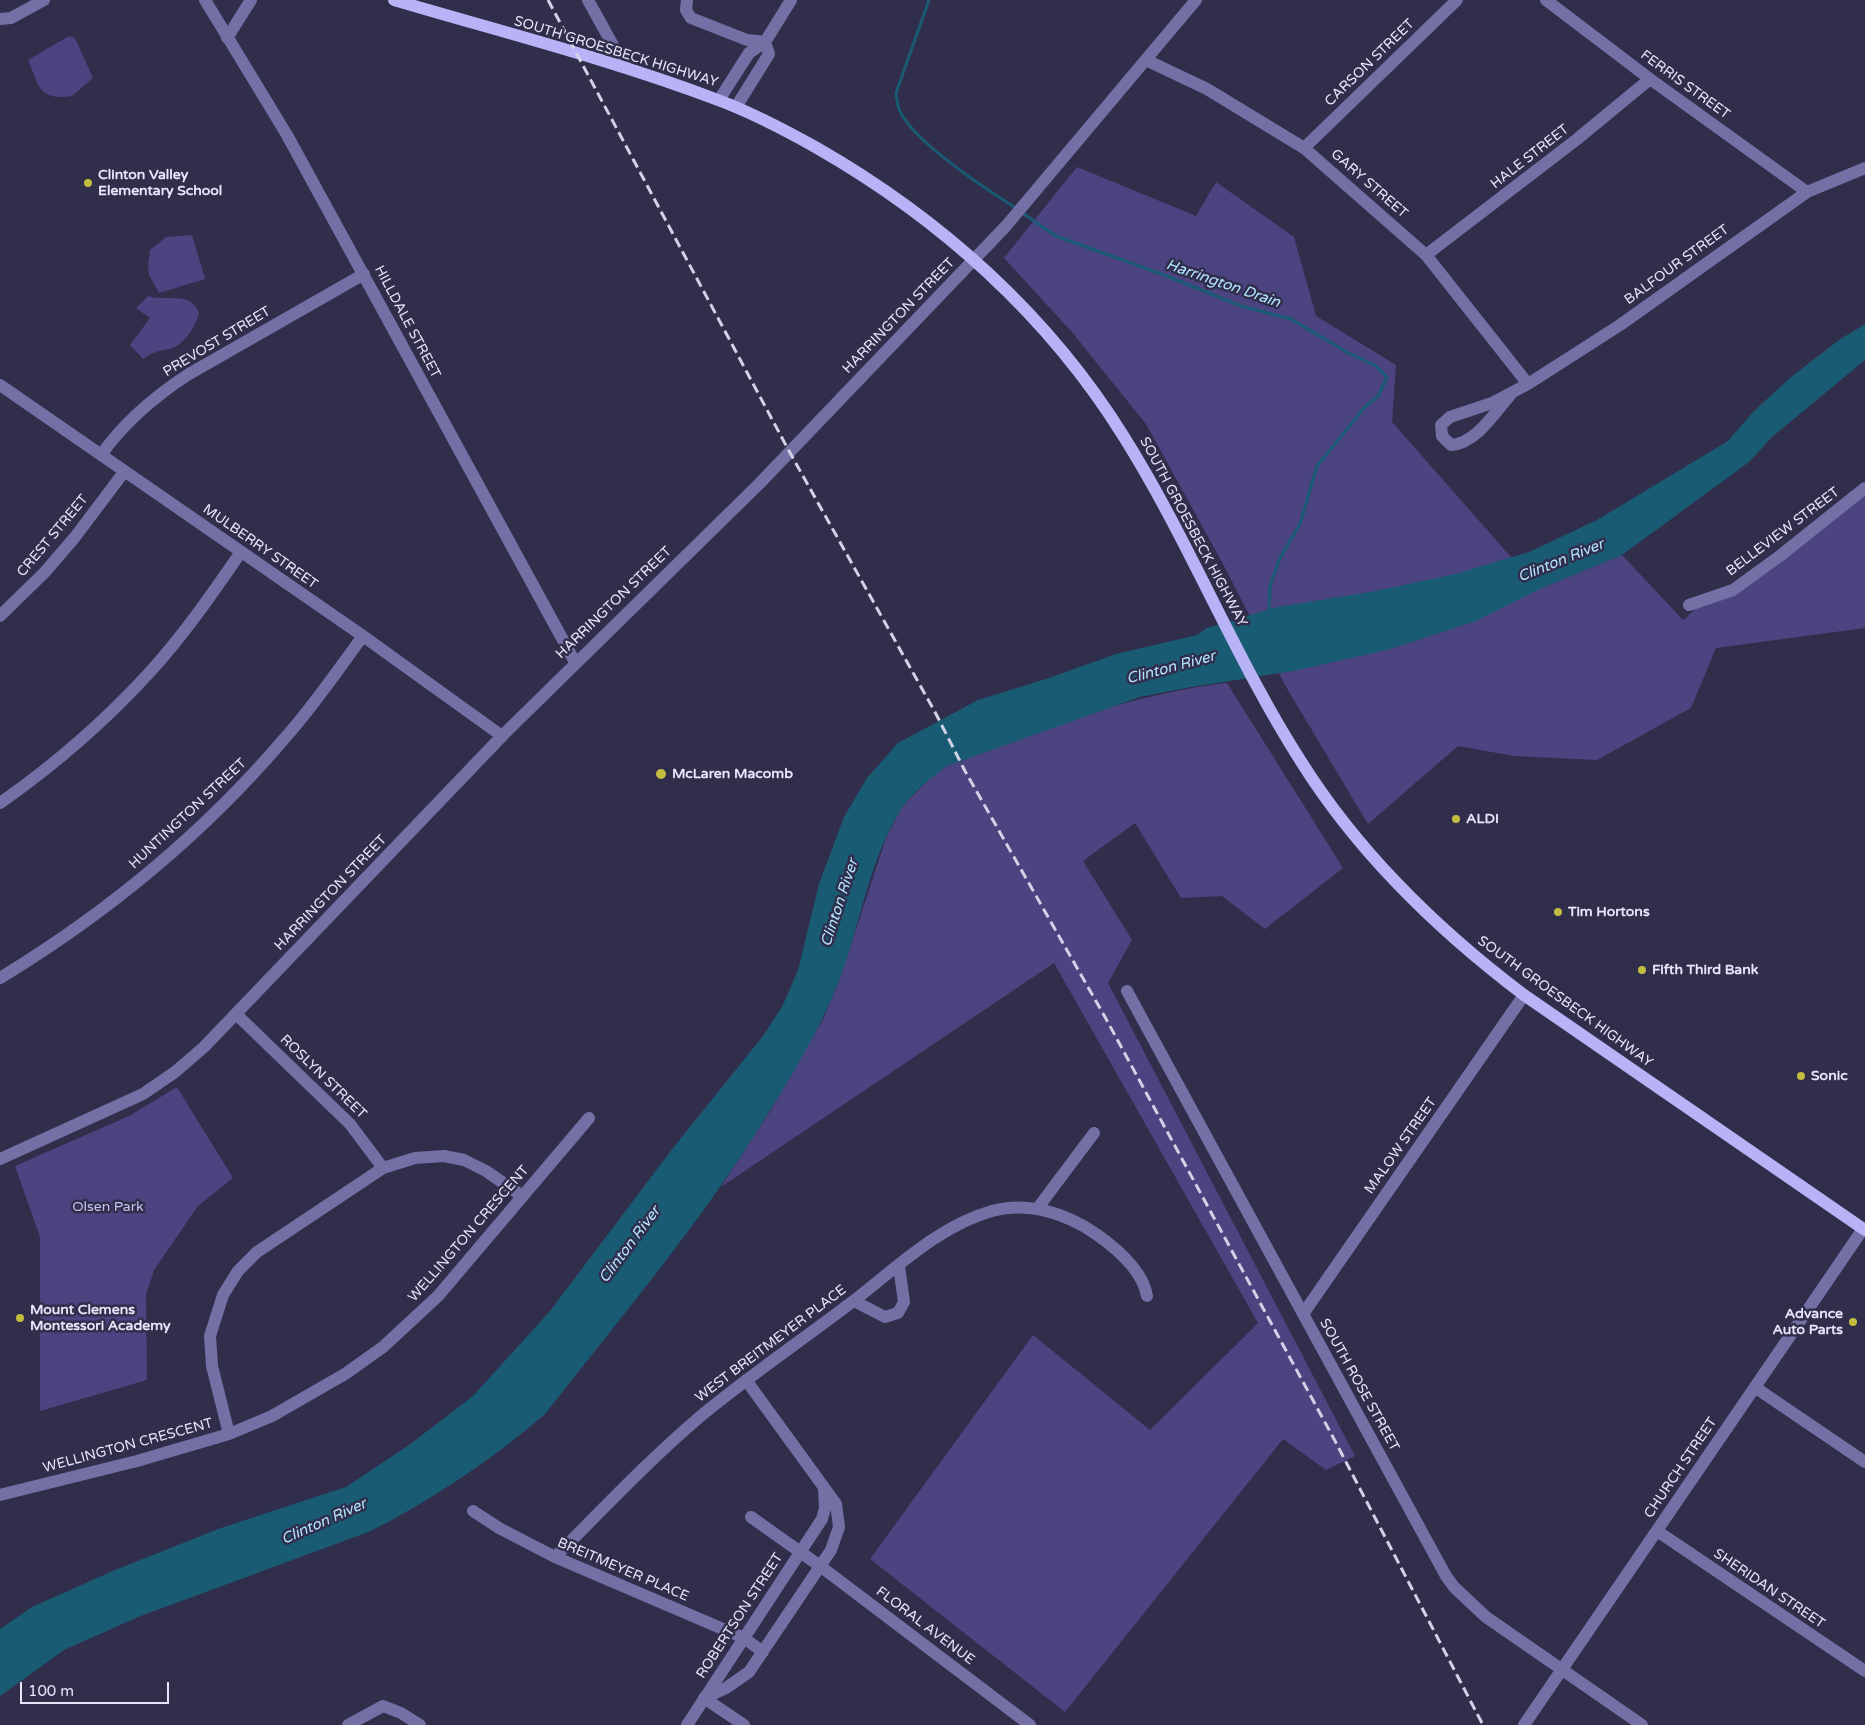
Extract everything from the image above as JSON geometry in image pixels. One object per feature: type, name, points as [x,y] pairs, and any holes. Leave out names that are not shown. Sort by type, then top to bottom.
[{"type":"main road","name":"SOUTH GROESBECK HIGHWAY","points":[[394,0],[625,67],[719,100],[783,129],[862,174],[917,212],[973,260],[1034,319],[1101,401],[1148,478],[1260,691],[1316,784],[1371,855],[1437,924],[1471,954],[1524,995],[1864,1230]]},
{"type":"street","points":[[0,20],[11,18],[44,0]]},
{"type":"street","name":"HILLDALE STREET","points":[[205,0],[287,135],[575,662]]},
{"type":"street","points":[[227,38],[252,0]]},
{"type":"street","points":[[588,0],[625,67]]},
{"type":"street","points":[[687,0],[686,10],[691,18],[747,40],[765,42]]},
{"type":"street","points":[[719,100],[749,52],[765,42],[791,0]]},
{"type":"street","name":"HARRINGTON STREET","points":[[0,1160],[143,1094],[176,1072],[236,1014],[502,736],[575,662],[759,484],[1006,226],[1196,0]]},
{"type":"street","name":"CARSON STREET","points":[[1304,148],[1457,0]]},
{"type":"street","name":"FERRIS STREET","points":[[1546,0],[1650,79],[1807,192]]},
{"type":"street","points":[[736,107],[769,54],[765,42]]},
{"type":"street","name":"GARY STREET","points":[[1146,60],[1207,89],[1304,148],[1426,255],[1528,384]]},
{"type":"street","name":"HALE STREET","points":[[1426,255],[1576,140],[1650,79]]},
{"type":"street","name":"BALFOUR STREET","points":[[1511,394],[1467,441],[1452,445],[1442,436],[1441,425],[1450,417],[1511,394],[1528,384],[1620,325],[1807,192],[1865,168]]},
{"type":"street","name":"PREVOST STREET","points":[[101,455],[127,423],[162,392],[189,374],[364,274]]},
{"type":"street","name":"MULBERRY STREET","points":[[0,385],[363,636],[502,736]]},
{"type":"street","name":"CREST STREET","points":[[0,616],[45,572],[75,537],[124,472]]},
{"type":"street","name":"BELLEVIEW STREET","points":[[1689,605],[1733,590],[1781,555],[1865,488]]},
{"type":"street","points":[[0,803],[101,720],[149,673],[189,624],[241,552]]},
{"type":"street","name":"HUNTINGTON STREET","points":[[0,978],[51,946],[121,896],[202,826],[285,739],[363,636]]},
{"type":"street","name":"SOUTH ROSE STREET","points":[[1127,991],[1454,1587],[1486,1617],[1642,1725]]},
{"type":"street","name":"MALOW STREET","points":[[1303,1314],[1524,995]]},
{"type":"street","name":"ROSLYN STREET","points":[[236,1014],[350,1124],[383,1168]]},
{"type":"street","name":"WELLINGTON CRESCENT","points":[[0,1495],[137,1461],[228,1434],[272,1416],[345,1374],[383,1347],[438,1296],[589,1118]]},
{"type":"street","points":[[1037,1209],[1094,1133]]},
{"type":"street","points":[[228,1434],[210,1350],[215,1316],[230,1283],[257,1252],[383,1168],[415,1158],[444,1156],[474,1164],[522,1196]]},
{"type":"street","name":"WEST BREITMEYER PLACE","points":[[555,1557],[662,1452],[746,1380],[933,1240],[976,1217],[992,1211],[1037,1209],[1071,1218],[1100,1237],[1137,1273],[1146,1287],[1148,1296]]},
{"type":"street","name":"CHURCH STREET","points":[[1524,1725],[1864,1230]]},
{"type":"street","points":[[854,1300],[885,1317],[894,1316],[898,1313],[904,1302],[898,1266]]},
{"type":"street","name":"ROBERTSON STREET","points":[[704,1698],[737,1682],[749,1672],[820,1566],[837,1536],[840,1522],[836,1504],[746,1380]]},
{"type":"street","points":[[1756,1388],[1865,1462]]},
{"type":"street","name":"ROBERTSON STREET","points":[[687,1725],[824,1514],[824,1488]]},
{"type":"street","name":"BREITMEYER PLACE","points":[[473,1511],[499,1528],[555,1557],[744,1638],[763,1652]]},
{"type":"street","name":"FLORAL AVENUE","points":[[751,1517],[820,1566],[1030,1725]]},
{"type":"street","name":"SHERIDAN STREET","points":[[1657,1531],[1865,1672]]},
{"type":"street","points":[[704,1698],[744,1725]]},
{"type":"street","points":[[348,1725],[383,1706],[401,1713],[420,1725]]},
{"type":"green space","points":[[69,36],[75,38],[93,78],[72,96],[52,96],[41,89],[28,60]]},
{"type":"green space","points":[[1077,167],[1196,216],[1216,182],[1294,237],[1316,316],[1396,365],[1392,422],[1511,557],[1542,588],[1622,555],[1683,620],[1707,599],[1733,590],[1865,488],[1865,628],[1716,648],[1691,708],[1597,760],[1514,756],[1458,746],[1368,824],[1285,685],[1223,564],[1146,424],[1071,331],[1004,258]]},
{"type":"green space","points":[[192,235],[205,279],[159,293],[149,275],[150,250],[166,237]]},
{"type":"green space","points":[[148,296],[184,299],[196,307],[199,314],[184,340],[174,347],[152,353],[143,359],[130,345],[150,318],[136,308]]},
{"type":"green space","points":[[1227,683],[1343,868],[1265,929],[1222,896],[1181,898],[1135,823],[1083,861],[1132,940],[1108,983],[1355,1456],[1326,1470],[1283,1439],[1065,1712],[870,1559],[1033,1335],[1150,1430],[1258,1323],[1054,963],[721,1187],[769,1113],[823,1019],[838,984],[886,838],[902,807],[929,779],[947,766],[1084,716],[1155,696]]},
{"type":"green space","name":"Olsen Park","points":[[177,1087],[233,1178],[198,1206],[154,1270],[146,1295],[147,1380],[40,1411],[40,1237],[15,1166],[129,1116]]},
{"type":"water","name":"Clinton River","points":[[1865,324],[1865,360],[1772,437],[1749,462],[1622,555],[1542,588],[1476,621],[1387,650],[1293,671],[1140,697],[947,766],[911,796],[890,828],[873,872],[837,986],[822,1019],[788,1082],[744,1152],[690,1229],[545,1414],[461,1478],[417,1506],[371,1531],[138,1617],[64,1650],[0,1696],[0,1629],[32,1607],[115,1570],[221,1528],[346,1487],[409,1445],[473,1396],[550,1311],[673,1148],[763,1036],[783,1005],[798,970],[819,884],[844,817],[867,778],[898,743],[978,700],[1049,678],[1116,654],[1197,635],[1207,628],[1277,607],[1376,591],[1455,574],[1529,552],[1597,520],[1728,441],[1753,412],[1791,377],[1839,340]]},
{"type":"waterway","name":"Harrington Drain","points":[[929,0],[896,93],[899,109],[918,135],[934,149],[969,177],[1016,208]]},
{"type":"waterway","name":"Harrington Drain","points":[[1021,212],[1056,236],[1164,275],[1241,306],[1291,319],[1350,354],[1375,365],[1387,377],[1378,396],[1364,408],[1317,466],[1300,524],[1280,558],[1270,586],[1269,613]]},
{"type":"railway","points":[[548,0],[789,451],[935,712],[965,771],[1105,1017],[1334,1439],[1483,1725]]},
{"type":"place","name":"Clinton Valley Elementary School","points":[[88,183]]},
{"type":"place","name":"McLaren Macomb","points":[[661,774]]},
{"type":"place","name":"ALDI","points":[[1456,819]]},
{"type":"place","name":"Tim Hortons","points":[[1558,912]]},
{"type":"place","name":"Fifth Third Bank","points":[[1642,970]]},
{"type":"place","name":"Sonic","points":[[1801,1076]]},
{"type":"place","name":"Mount Clemens Montessori Academy","points":[[20,1318]]},
{"type":"place","name":"Advance Auto Parts","points":[[1853,1322]]}]
